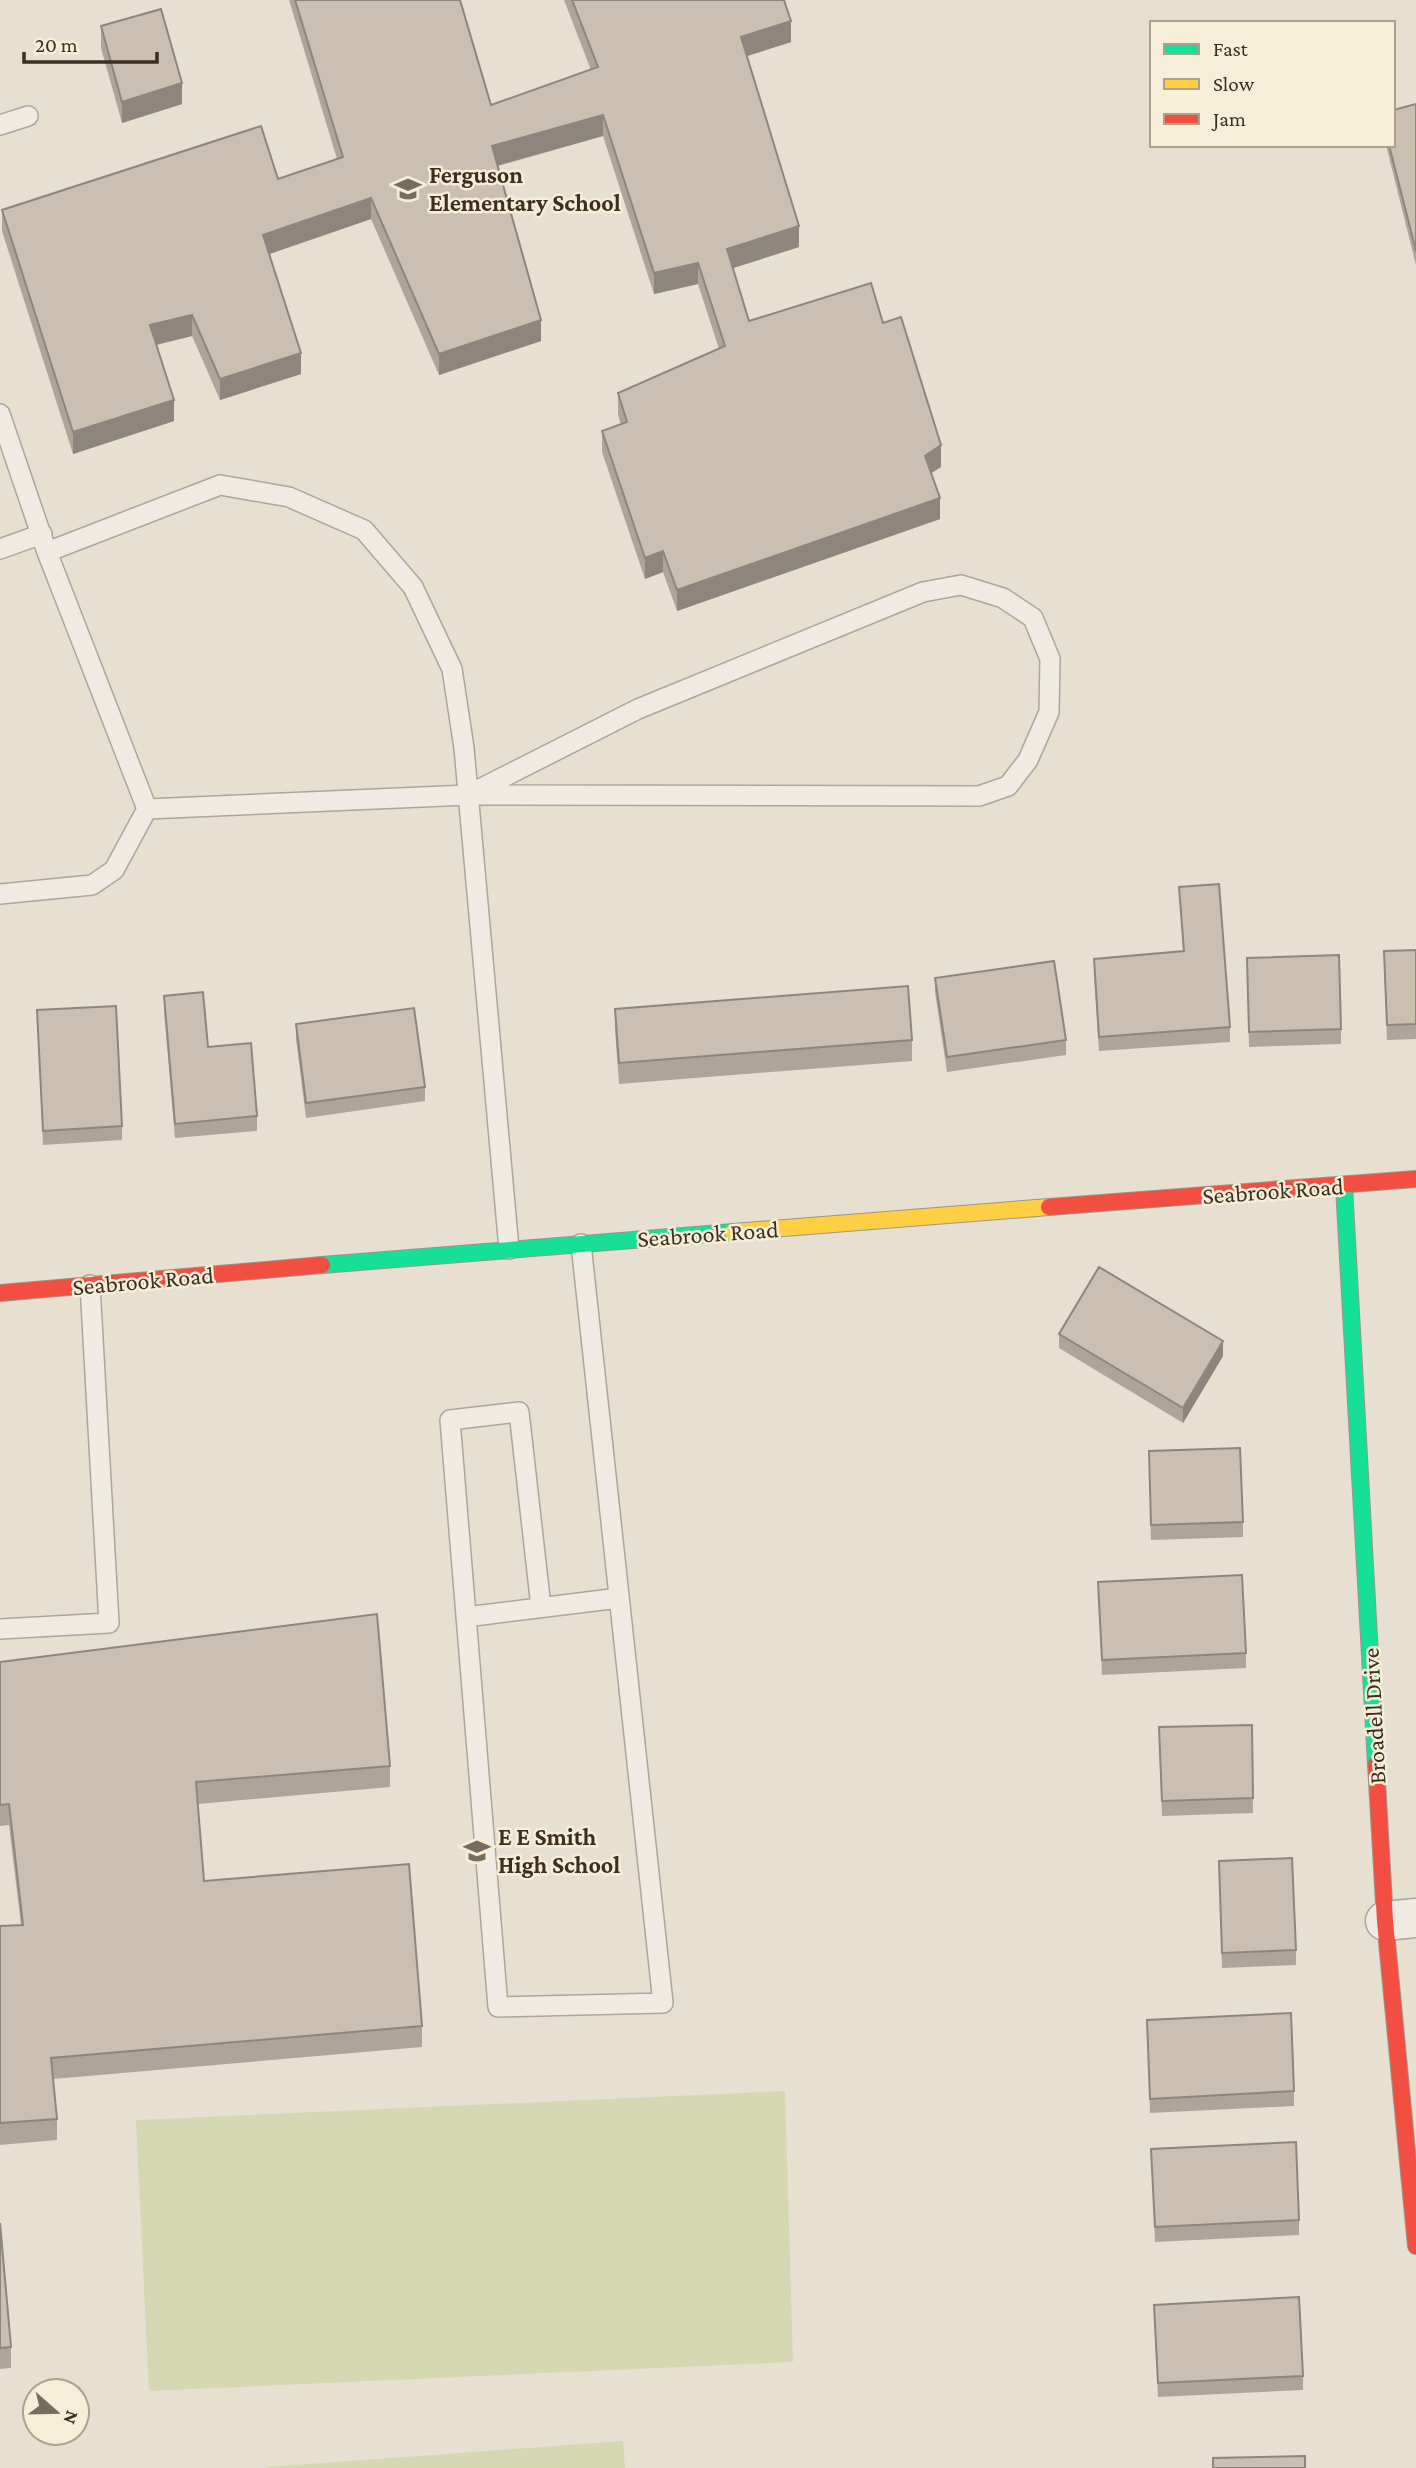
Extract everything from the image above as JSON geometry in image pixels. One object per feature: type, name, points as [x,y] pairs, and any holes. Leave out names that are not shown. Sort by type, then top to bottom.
[{"type":"street","name":"Seabrook Road","points":[[0,1293],[509,1249],[1416,1180]]},
{"type":"street","name":"Broadell Drive","points":[[1344,1186],[1401,1919],[1416,2246]]},
{"type":"lane","points":[[0,125],[27,116]]},
{"type":"lane","points":[[0,414],[45,543],[147,809],[114,870],[92,885],[0,894]]},
{"type":"lane","points":[[0,549],[45,543],[220,485],[289,497],[364,530],[413,587],[452,669],[468,795],[509,1249]]},
{"type":"lane","points":[[147,809],[468,795],[979,796],[1008,786],[1028,760],[1049,712],[1050,659],[1033,618],[1003,597],[961,585],[923,592],[638,709],[468,795]]},
{"type":"lane","points":[[541,1607],[519,1412],[450,1420],[498,2007],[663,2003],[581,1244]]},
{"type":"lane","points":[[0,1629],[109,1623],[90,1285]]},
{"type":"lane","points":[[466,1617],[619,1598]]},
{"type":"green space","points":[[785,2091],[793,2362],[149,2391],[136,2120]]},
{"type":"green space","points":[[623,2441],[625,2468],[267,2468],[267,2467]]},
{"type":"building","points":[[295,0],[460,0],[491,105],[598,67],[572,0],[784,0],[791,21],[741,37],[799,226],[727,249],[749,321],[871,283],[883,323],[901,317],[941,445],[925,456],[940,498],[677,590],[663,551],[645,558],[602,431],[627,422],[618,393],[725,346],[698,263],[654,273],[603,115],[492,146],[541,320],[439,354],[371,198],[263,235],[301,353],[220,379],[192,315],[150,325],[174,400],[73,432],[2,210],[261,126],[278,179],[343,157]]},
{"type":"building","points":[[161,9],[182,83],[122,102],[101,26]]},
{"type":"building","points":[[1416,104],[1416,251],[1390,147],[1395,147],[1395,109]]},
{"type":"building","points":[[1219,884],[1230,1027],[1099,1037],[1094,959],[1184,951],[1179,887]]},
{"type":"building","points":[[1416,950],[1416,1024],[1387,1025],[1384,951]]},
{"type":"building","points":[[1339,955],[1341,1029],[1249,1032],[1247,958]]},
{"type":"building","points":[[1054,961],[1066,1040],[947,1057],[935,978]]},
{"type":"building","points":[[908,986],[912,1040],[619,1063],[615,1009]]},
{"type":"building","points":[[203,992],[208,1047],[251,1043],[257,1116],[175,1124],[164,996]]},
{"type":"building","points":[[116,1006],[122,1126],[43,1131],[37,1010]]},
{"type":"building","points":[[414,1008],[425,1087],[306,1103],[296,1024]]},
{"type":"building","points":[[1099,1267],[1223,1341],[1183,1408],[1059,1334]]},
{"type":"building","points":[[1240,1448],[1243,1522],[1151,1525],[1149,1451]]},
{"type":"building","points":[[1242,1575],[1246,1653],[1102,1660],[1098,1582]]},
{"type":"building","points":[[377,1614],[390,1766],[196,1782],[204,1881],[409,1864],[422,2026],[51,2058],[57,2119],[0,2123],[0,1926],[23,1925],[9,1804],[0,1805],[0,1662]]},
{"type":"building","points":[[1252,1725],[1253,1798],[1162,1801],[1159,1727]]},
{"type":"building","points":[[1292,1858],[1296,1950],[1222,1953],[1219,1861]]},
{"type":"building","points":[[1291,2013],[1294,2091],[1150,2099],[1147,2020]]},
{"type":"building","points":[[1296,2142],[1299,2220],[1155,2227],[1151,2149]]},
{"type":"building","points":[[0,2223],[11,2347],[0,2348]]},
{"type":"building","points":[[1299,2297],[1303,2376],[1158,2383],[1154,2305]]},
{"type":"building","points":[[1305,2456],[1305,2468],[1213,2468],[1213,2458]]},
{"type":"traffic: fast","points":[[1344,1186],[1376,1764]]},
{"type":"traffic: fast","points":[[322,1265],[733,1232]]},
{"type":"traffic: slow","points":[[733,1232],[1049,1207]]},
{"type":"traffic: jam","points":[[1049,1207],[1416,1179]]},
{"type":"traffic: jam","points":[[0,1293],[322,1265]]},
{"type":"traffic: jam","points":[[1376,1764],[1385,1921],[1416,2246]]},
{"type":"place","name":"Ferguson Elementary School","points":[[408,189]]},
{"type":"place","name":"E E Smith High School","points":[[477,1851]]}]
